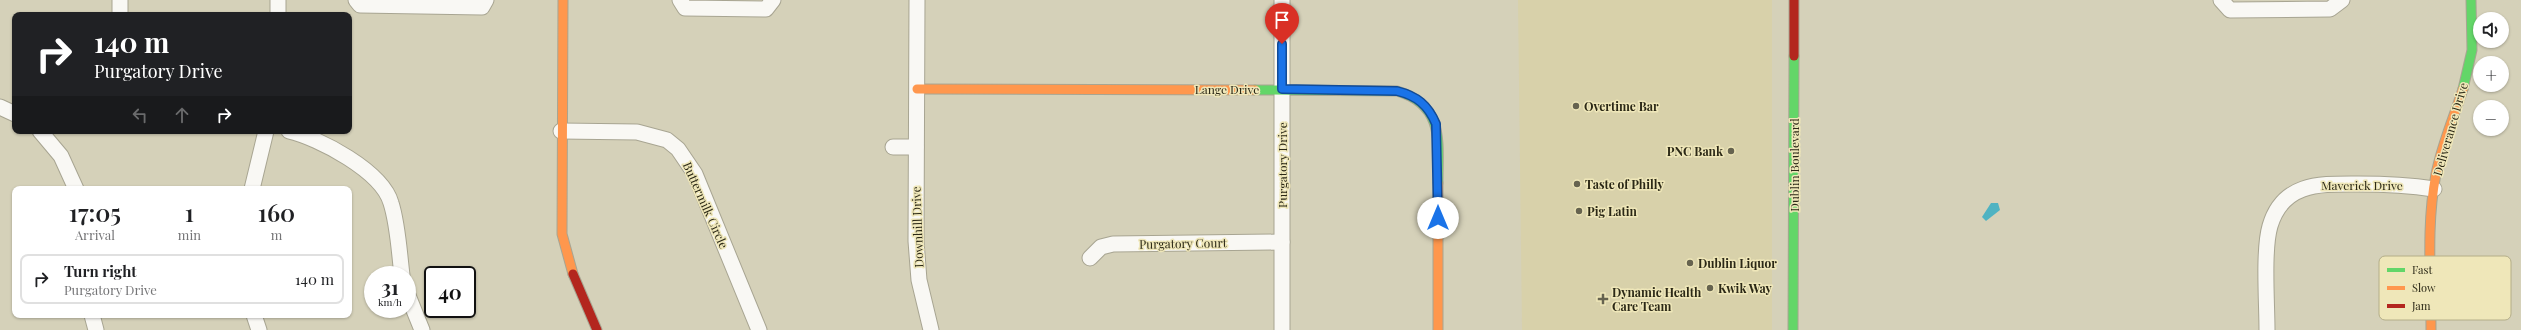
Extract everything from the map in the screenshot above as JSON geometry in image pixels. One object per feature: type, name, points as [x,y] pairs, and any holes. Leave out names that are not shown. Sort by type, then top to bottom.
[{"type":"street","points":[[120,0],[120,12]]},
{"type":"street","points":[[278,0],[278,12]]},
{"type":"street","points":[[356,0],[360,5],[482,7],[486,0]]},
{"type":"street","points":[[563,0],[562,234],[569,264],[597,330]]},
{"type":"street","points":[[680,0],[685,8],[766,8],[773,0]]},
{"type":"street","name":"Downhill Drive","points":[[917,0],[917,260],[931,330]]},
{"type":"street","name":"Purgatory Drive","points":[[1282,0],[1282,330]]},
{"type":"street","name":"Dublin Boulevard","points":[[1793,330],[1794,0]]},
{"type":"street","points":[[2221,0],[2230,10],[2330,9],[2342,0]]},
{"type":"street","name":"Deliverance Drive","points":[[2430,256],[2430,222],[2439,160],[2469,68],[2472,40],[2472,0]]},
{"type":"street","name":"Lange Drive","points":[[917,89],[1282,89],[1397,91],[1410,94],[1422,101],[1431,112],[1436,124],[1438,138],[1438,330]]},
{"type":"street","points":[[0,107],[12,113]]},
{"type":"street","name":"Buttermilk Circle","points":[[562,131],[637,132],[667,140],[678,149],[695,174],[759,330]]},
{"type":"street","points":[[43,134],[61,156],[75,186]]},
{"type":"street","points":[[253,186],[265,134]]},
{"type":"street","points":[[297,134],[325,144],[366,171],[386,191],[393,208],[401,266]]},
{"type":"street","points":[[893,147],[916,147]]},
{"type":"street","name":"Maverick Drive","points":[[2267,330],[2270,226],[2282,203],[2292,194],[2318,184],[2398,184],[2434,189]]},
{"type":"street","name":"Purgatory Court","points":[[1090,258],[1101,247],[1113,244],[1282,242]]},
{"type":"street","points":[[416,315],[422,330]]},
{"type":"street","points":[[93,318],[96,330]]},
{"type":"street","points":[[255,318],[259,330]]},
{"type":"shaded area","points":[[1518,0],[1772,0],[1772,330],[1522,330]]},
{"type":"water","points":[[1991,203],[1998,203],[2000,210],[1986,221],[1982,217]]},
{"type":"traffic: fast","points":[[2463,89],[2472,50],[2471,0]]},
{"type":"traffic: fast","points":[[1793,330],[1794,56]]},
{"type":"traffic: fast","points":[[1255,90],[1397,91],[1413,97],[1424,106],[1436,127],[1438,140],[1438,183]]},
{"type":"traffic: slow","points":[[563,0],[562,234],[573,274]]},
{"type":"traffic: slow","points":[[917,89],[1255,90]]},
{"type":"traffic: slow","points":[[2430,256],[2431,213],[2436,174],[2441,152],[2463,89]]},
{"type":"traffic: slow","points":[[1438,183],[1438,330]]},
{"type":"traffic: slow","points":[[2431,320],[2431,330]]},
{"type":"traffic: jam","points":[[1794,0],[1794,56]]},
{"type":"traffic: jam","points":[[573,274],[597,330]]},
{"type":"place","name":"Overtime Bar","points":[[1576,106]]},
{"type":"place","name":"PNC Bank","points":[[1731,151]]},
{"type":"place","name":"Taste of Philly","points":[[1577,184]]},
{"type":"place","name":"Pig Latin","points":[[1579,211]]},
{"type":"place","name":"Dublin Liquor","points":[[1690,263]]},
{"type":"place","name":"Kwik Way","points":[[1710,288]]},
{"type":"place","name":"Dynamic Health Care Team","points":[[1603,299]]},
{"type":"route","points":[[1282,44],[1282,89],[1397,91],[1410,94],[1422,101],[1431,112],[1436,124],[1438,138],[1438,218]]}]
